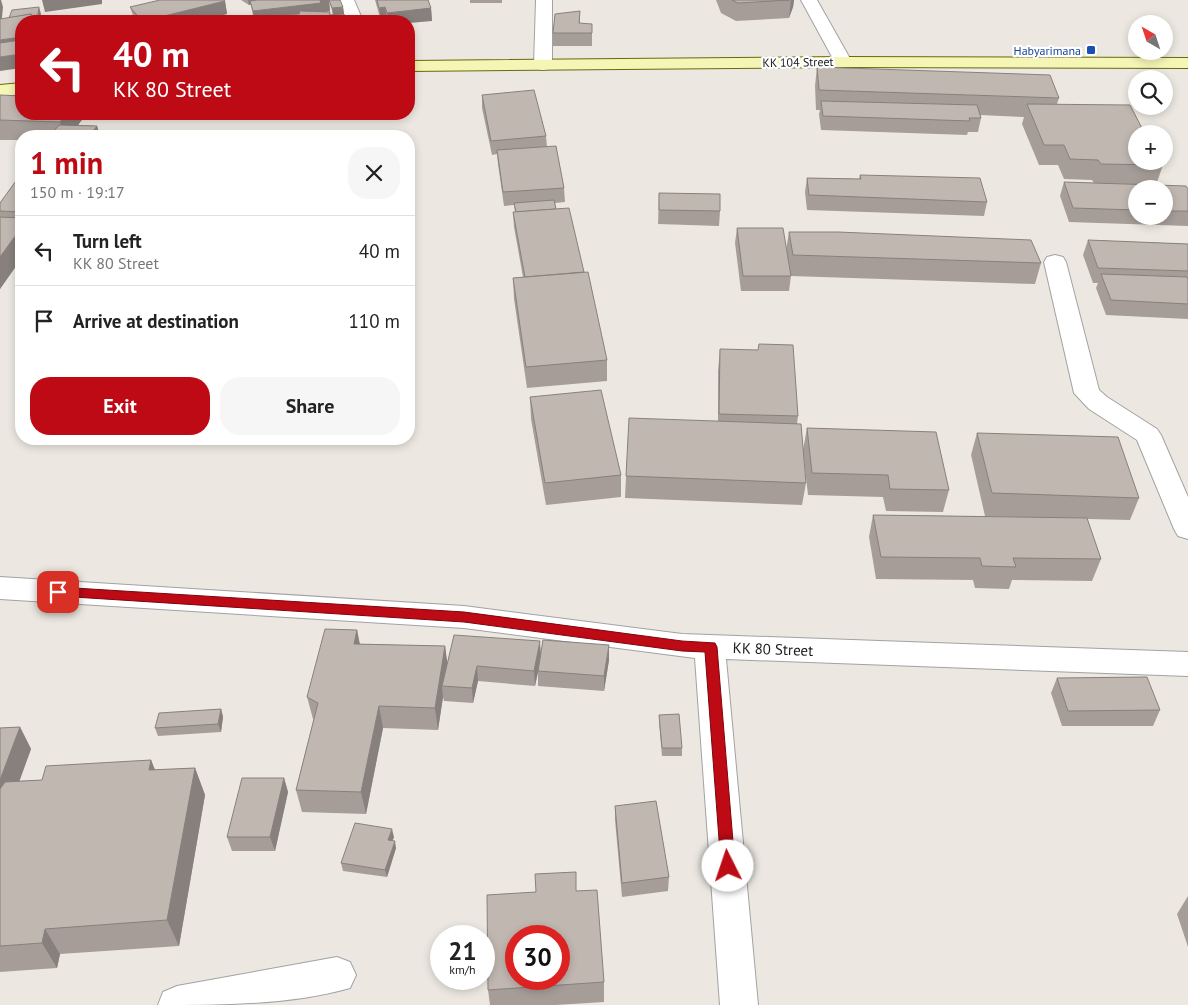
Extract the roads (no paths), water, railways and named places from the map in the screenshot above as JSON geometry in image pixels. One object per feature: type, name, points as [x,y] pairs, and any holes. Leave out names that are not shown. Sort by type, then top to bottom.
[{"type":"street","points":[[346,0],[352,15]]},
{"type":"street","points":[[543,65],[544,0]]},
{"type":"street","points":[[809,0],[843,62]]},
{"type":"street","name":"KK 104 Street","points":[[415,66],[843,62],[1188,63]]},
{"type":"street","points":[[0,91],[15,90]]},
{"type":"street","points":[[1055,262],[1087,393],[1098,403],[1148,435],[1188,530]]},
{"type":"street","name":"KK 80 Street","points":[[0,588],[464,617],[682,646],[1188,664]]},
{"type":"street","points":[[710,647],[739,1005]]},
{"type":"street","points":[[177,1005],[338,975]]},
{"type":"place","name":"Habyarimana","points":[[1091,50]]}]
